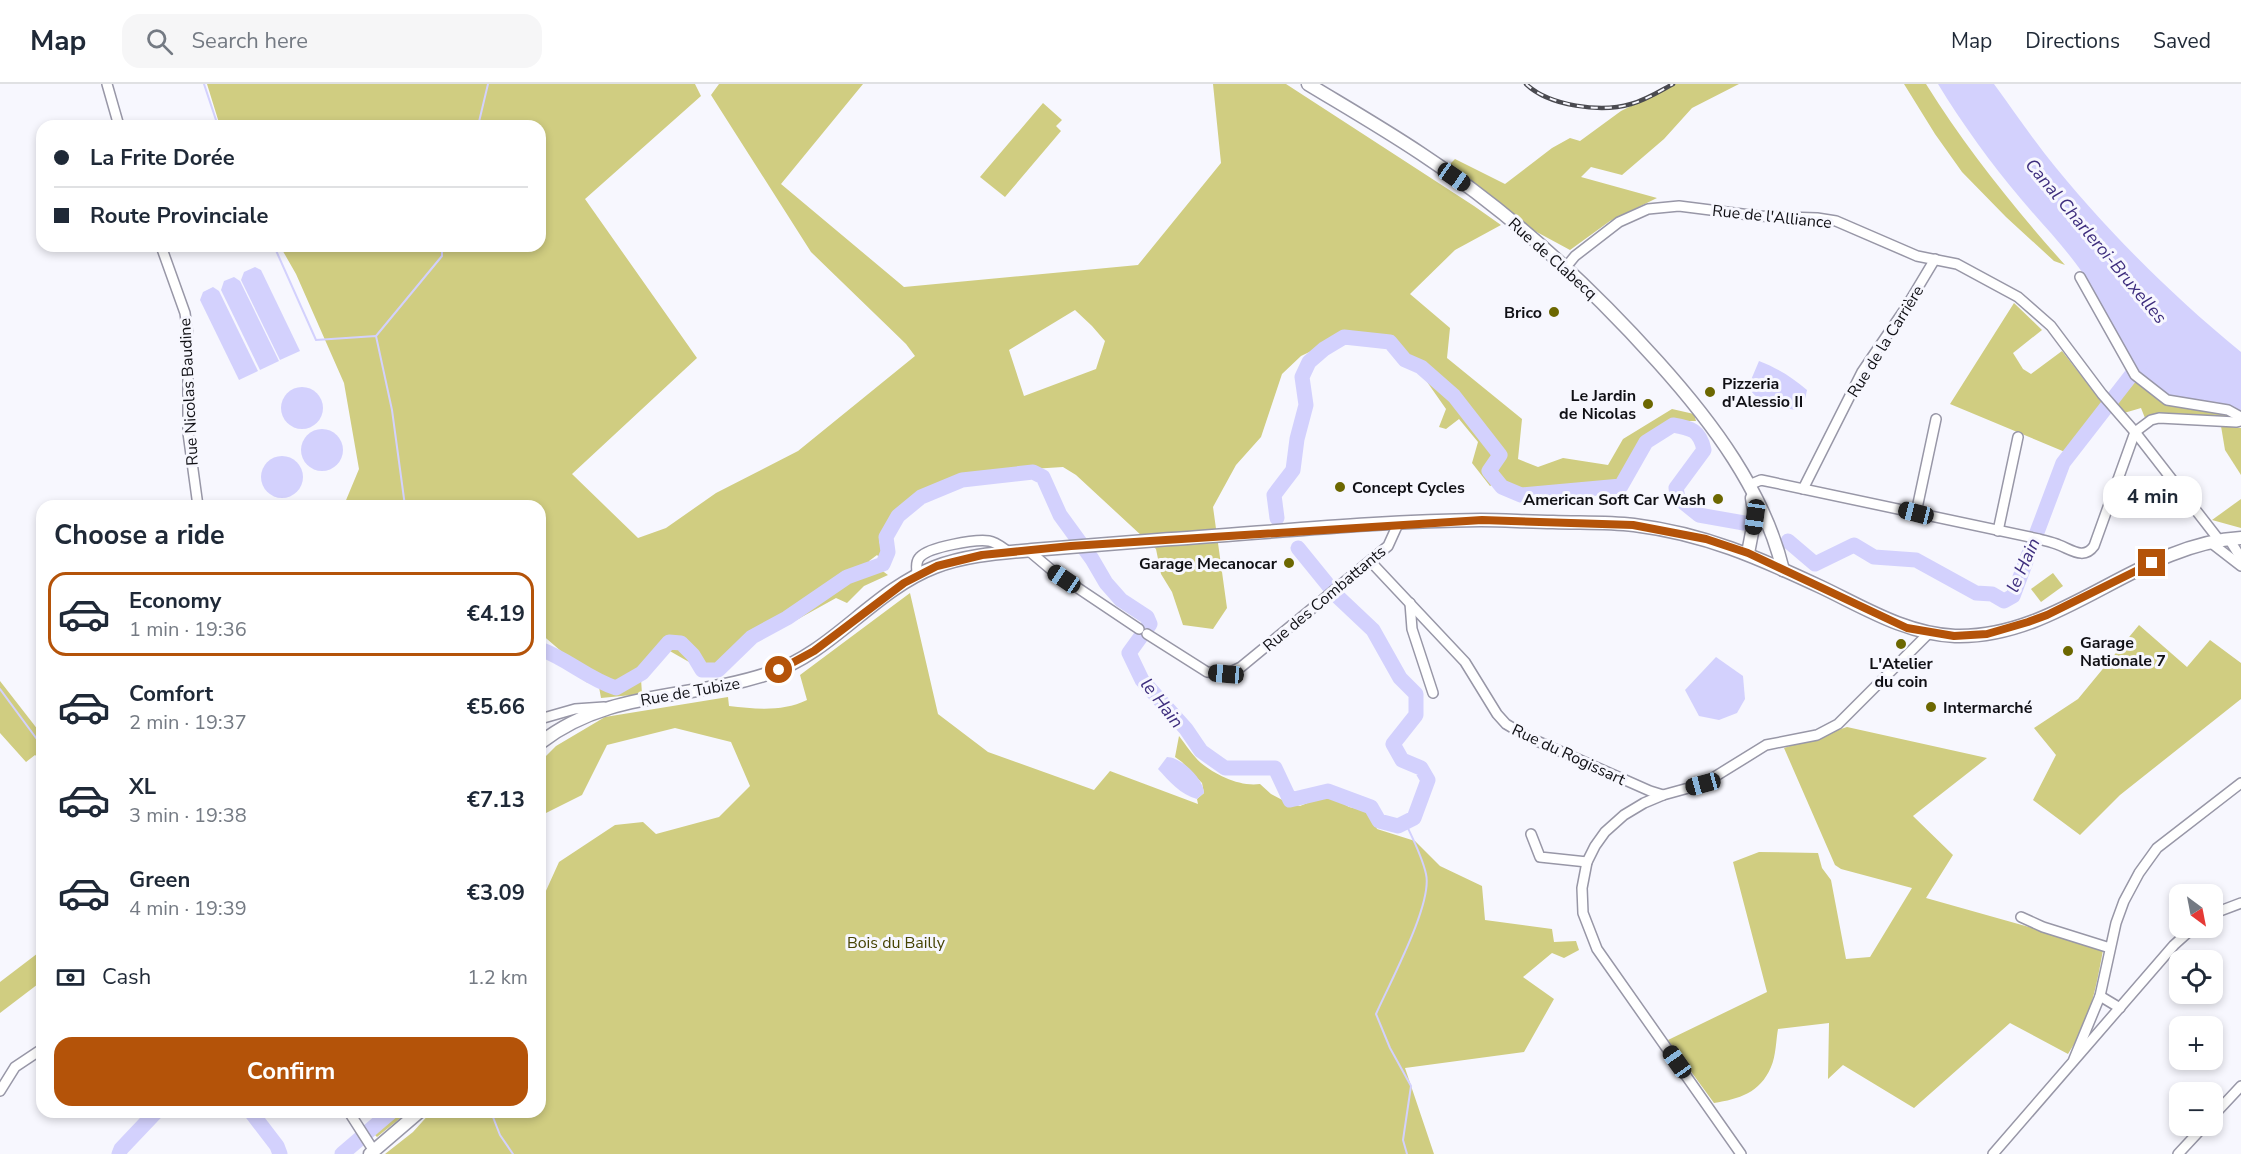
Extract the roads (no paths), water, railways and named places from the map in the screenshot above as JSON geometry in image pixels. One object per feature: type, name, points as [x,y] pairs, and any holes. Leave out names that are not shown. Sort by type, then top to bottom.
[{"type":"main road","name":"Rue de Clabecq","points":[[1308,84],[1437,165],[1501,212],[1566,267],[1617,316],[1684,391],[1716,433],[1766,516],[1783,570]]},
{"type":"main road","name":"Rue de Clabecq","points":[[1748,553],[1755,517],[1749,485]]},
{"type":"main road","name":"Rue de Tubize","points":[[546,739],[577,719],[609,707],[740,682],[779,670],[814,651],[889,593],[917,575],[955,561],[1009,552],[1071,546],[1482,520],[1633,525],[1706,539],[1748,553],[1907,628],[1954,636],[2009,630],[2047,615],[2165,557],[2225,540]]},
{"type":"main road","points":[[372,1152],[412,1118]]},
{"type":"street","points":[[107,84],[117,120]]},
{"type":"street","name":"Rue de l'Alliance","points":[[1566,267],[1575,256],[1619,222],[1648,209],[1679,206],[1758,216],[1806,217],[1836,222],[1917,256],[1957,264],[2018,297],[2051,326],[2102,394],[2225,540]]},
{"type":"street","name":"Rue Nicolas Baudine","points":[[163,252],[185,313],[188,335],[188,433],[197,500]]},
{"type":"street","name":"Rue de la Carrière","points":[[1803,489],[1862,372],[1905,309],[1935,259]]},
{"type":"street","points":[[1749,485],[1761,480],[2039,539],[2072,552],[2084,554],[2090,551],[2094,546],[2135,432],[2151,420],[2159,418],[2236,422],[2241,419],[2228,410],[2167,400],[2133,373],[2079,277]]},
{"type":"street","points":[[1916,513],[1936,419]]},
{"type":"street","points":[[1998,531],[2018,437]]},
{"type":"street","name":"Rue des Combattants","points":[[1029,550],[1054,572],[1208,672],[1226,674],[1241,667],[1388,546],[1398,524]]},
{"type":"street","points":[[2225,540],[2241,558]]},
{"type":"street","points":[[2225,540],[2241,566]]},
{"type":"street","name":"Rue du Rogissart","points":[[1370,561],[1465,662],[1497,714],[1506,724],[1528,737],[1663,795]]},
{"type":"street","points":[[1410,603],[1412,629],[1433,693]]},
{"type":"street","points":[[1741,1154],[1596,949],[1583,913],[1582,888],[1587,862],[1605,832],[1624,815],[1644,803],[1703,784],[1766,745],[1817,735],[1838,724],[1929,633]]},
{"type":"street","name":"Rue de Tubize","points":[[546,717],[575,708],[609,707]]},
{"type":"street","points":[[2074,1059],[2100,996],[2109,948],[2124,900],[2139,873],[2157,848],[2241,783]]},
{"type":"street","points":[[1531,834],[1540,857],[1587,862]]},
{"type":"street","points":[[2223,910],[2241,903]]},
{"type":"street","points":[[2021,917],[2043,927],[2109,948]]},
{"type":"street","points":[[1993,1154],[2182,938]]},
{"type":"street","points":[[2100,996],[2121,1008]]},
{"type":"street","points":[[0,1091],[15,1067],[36,1053]]},
{"type":"street","points":[[2223,1105],[2241,1086]]},
{"type":"street","points":[[354,1118],[367,1138],[372,1152]]},
{"type":"street","points":[[2178,1154],[2195,1136]]},
{"type":"water","name":"Canal Charleroi-Bruxelles","points":[[1938,84],[1994,84],[2045,154],[2113,233],[2188,307],[2241,352],[2241,411],[2220,404],[2167,395],[2147,381],[2120,345],[2094,291],[2078,266],[1999,172]]},
{"type":"water","points":[[255,267],[261,270],[300,351],[280,360],[241,280],[244,272]]},
{"type":"water","points":[[234,277],[240,281],[279,361],[260,370],[221,290],[224,281]]},
{"type":"water","points":[[213,287],[219,291],[258,371],[239,380],[200,300],[203,292]]},
{"type":"water","points":[[1759,361],[1784,373],[1807,390],[1805,399],[1795,410],[1763,401],[1752,393],[1748,387]]},
{"type":"water","points":[[302,387],[317,393],[323,408],[317,423],[302,429],[287,423],[281,408],[287,393]]},
{"type":"water","points":[[322,429],[337,435],[343,450],[337,465],[322,471],[307,465],[301,450],[307,435]]},
{"type":"water","points":[[282,456],[290,457],[297,462],[302,469],[302,485],[297,492],[290,497],[282,498],[274,497],[267,492],[262,485],[261,477],[262,469],[267,462],[274,457]]},
{"type":"water","points":[[1716,657],[1743,676],[1745,699],[1737,713],[1719,720],[1699,716],[1685,690]]},
{"type":"water","points":[[1167,757],[1179,761],[1191,770],[1200,781],[1204,793],[1197,799],[1171,783],[1158,769]]},
{"type":"waterway","points":[[204,84],[216,120]]},
{"type":"waterway","points":[[479,120],[488,84]]},
{"type":"waterway","points":[[277,252],[316,340],[376,336],[392,410],[404,500]]},
{"type":"waterway","points":[[376,336],[442,256],[442,252]]},
{"type":"waterway","name":"le Hain","points":[[1277,518],[1274,495],[1293,470],[1297,439],[1306,405],[1302,377],[1309,362],[1324,349],[1344,337],[1390,342],[1405,360],[1421,367],[1454,396],[1500,455],[1489,471],[1502,487],[1521,495],[1621,486],[1646,442],[1673,425],[1694,431],[1700,438],[1704,450],[1676,488],[1678,498],[1699,515],[1744,523]]},
{"type":"waterway","name":"le Hain","points":[[1788,541],[1815,564],[1854,545],[1874,557],[1916,560],[1976,593],[1992,594],[2004,601],[2013,596],[2063,463],[2143,360]]},
{"type":"waterway","name":"le Hain","points":[[546,652],[616,688],[642,673],[669,642],[681,643],[693,655],[702,670],[718,670],[752,637],[787,618],[847,577],[883,564],[888,552],[886,537],[898,516],[921,497],[962,480],[1033,472],[1043,477],[1060,515],[1092,559],[1106,583],[1121,600],[1147,617],[1150,624],[1129,653],[1142,680],[1186,729],[1201,751],[1225,768],[1275,768],[1290,800],[1328,791],[1371,807],[1379,821],[1398,826],[1414,818],[1428,780],[1421,768],[1402,760],[1393,744],[1416,715],[1416,694],[1400,678],[1373,630],[1337,596],[1298,548]]},
{"type":"waterway","points":[[0,689],[36,738]]},
{"type":"waterway","points":[[1405,822],[1422,861],[1426,874],[1426,887],[1417,924],[1376,1014],[1390,1048],[1411,1086],[1403,1140],[1407,1154]]},
{"type":"waterway","name":"le Hain","points":[[119,1154],[150,1118]]},
{"type":"waterway","name":"le Hain","points":[[256,1118],[277,1146],[280,1154]]},
{"type":"waterway","name":"le Hain","points":[[342,1154],[384,1118]]},
{"type":"waterway","points":[[493,1118],[500,1135],[513,1154]]},
{"type":"railway","points":[[1526,84],[1536,92],[1561,102],[1576,106],[1605,108],[1637,102],[1673,84]]},
{"type":"place","name":"Brico","points":[[1554,312]]},
{"type":"place","name":"Pizzeria d'Alessio II","points":[[1710,392]]},
{"type":"place","name":"Le Jardin de Nicolas","points":[[1648,404]]},
{"type":"place","name":"Concept Cycles","points":[[1340,487]]},
{"type":"place","name":"American Soft Car Wash","points":[[1718,499]]},
{"type":"place","name":"Garage Mecanocar","points":[[1289,563]]},
{"type":"place","name":"L'Atelier du coin","points":[[1901,644]]},
{"type":"place","name":"Garage Nationale 7","points":[[2068,651]]},
{"type":"place","name":"Intermarché","points":[[1931,707]]},
{"type":"park label","name":"Bois du Bailly","points":[[896,942]]}]
